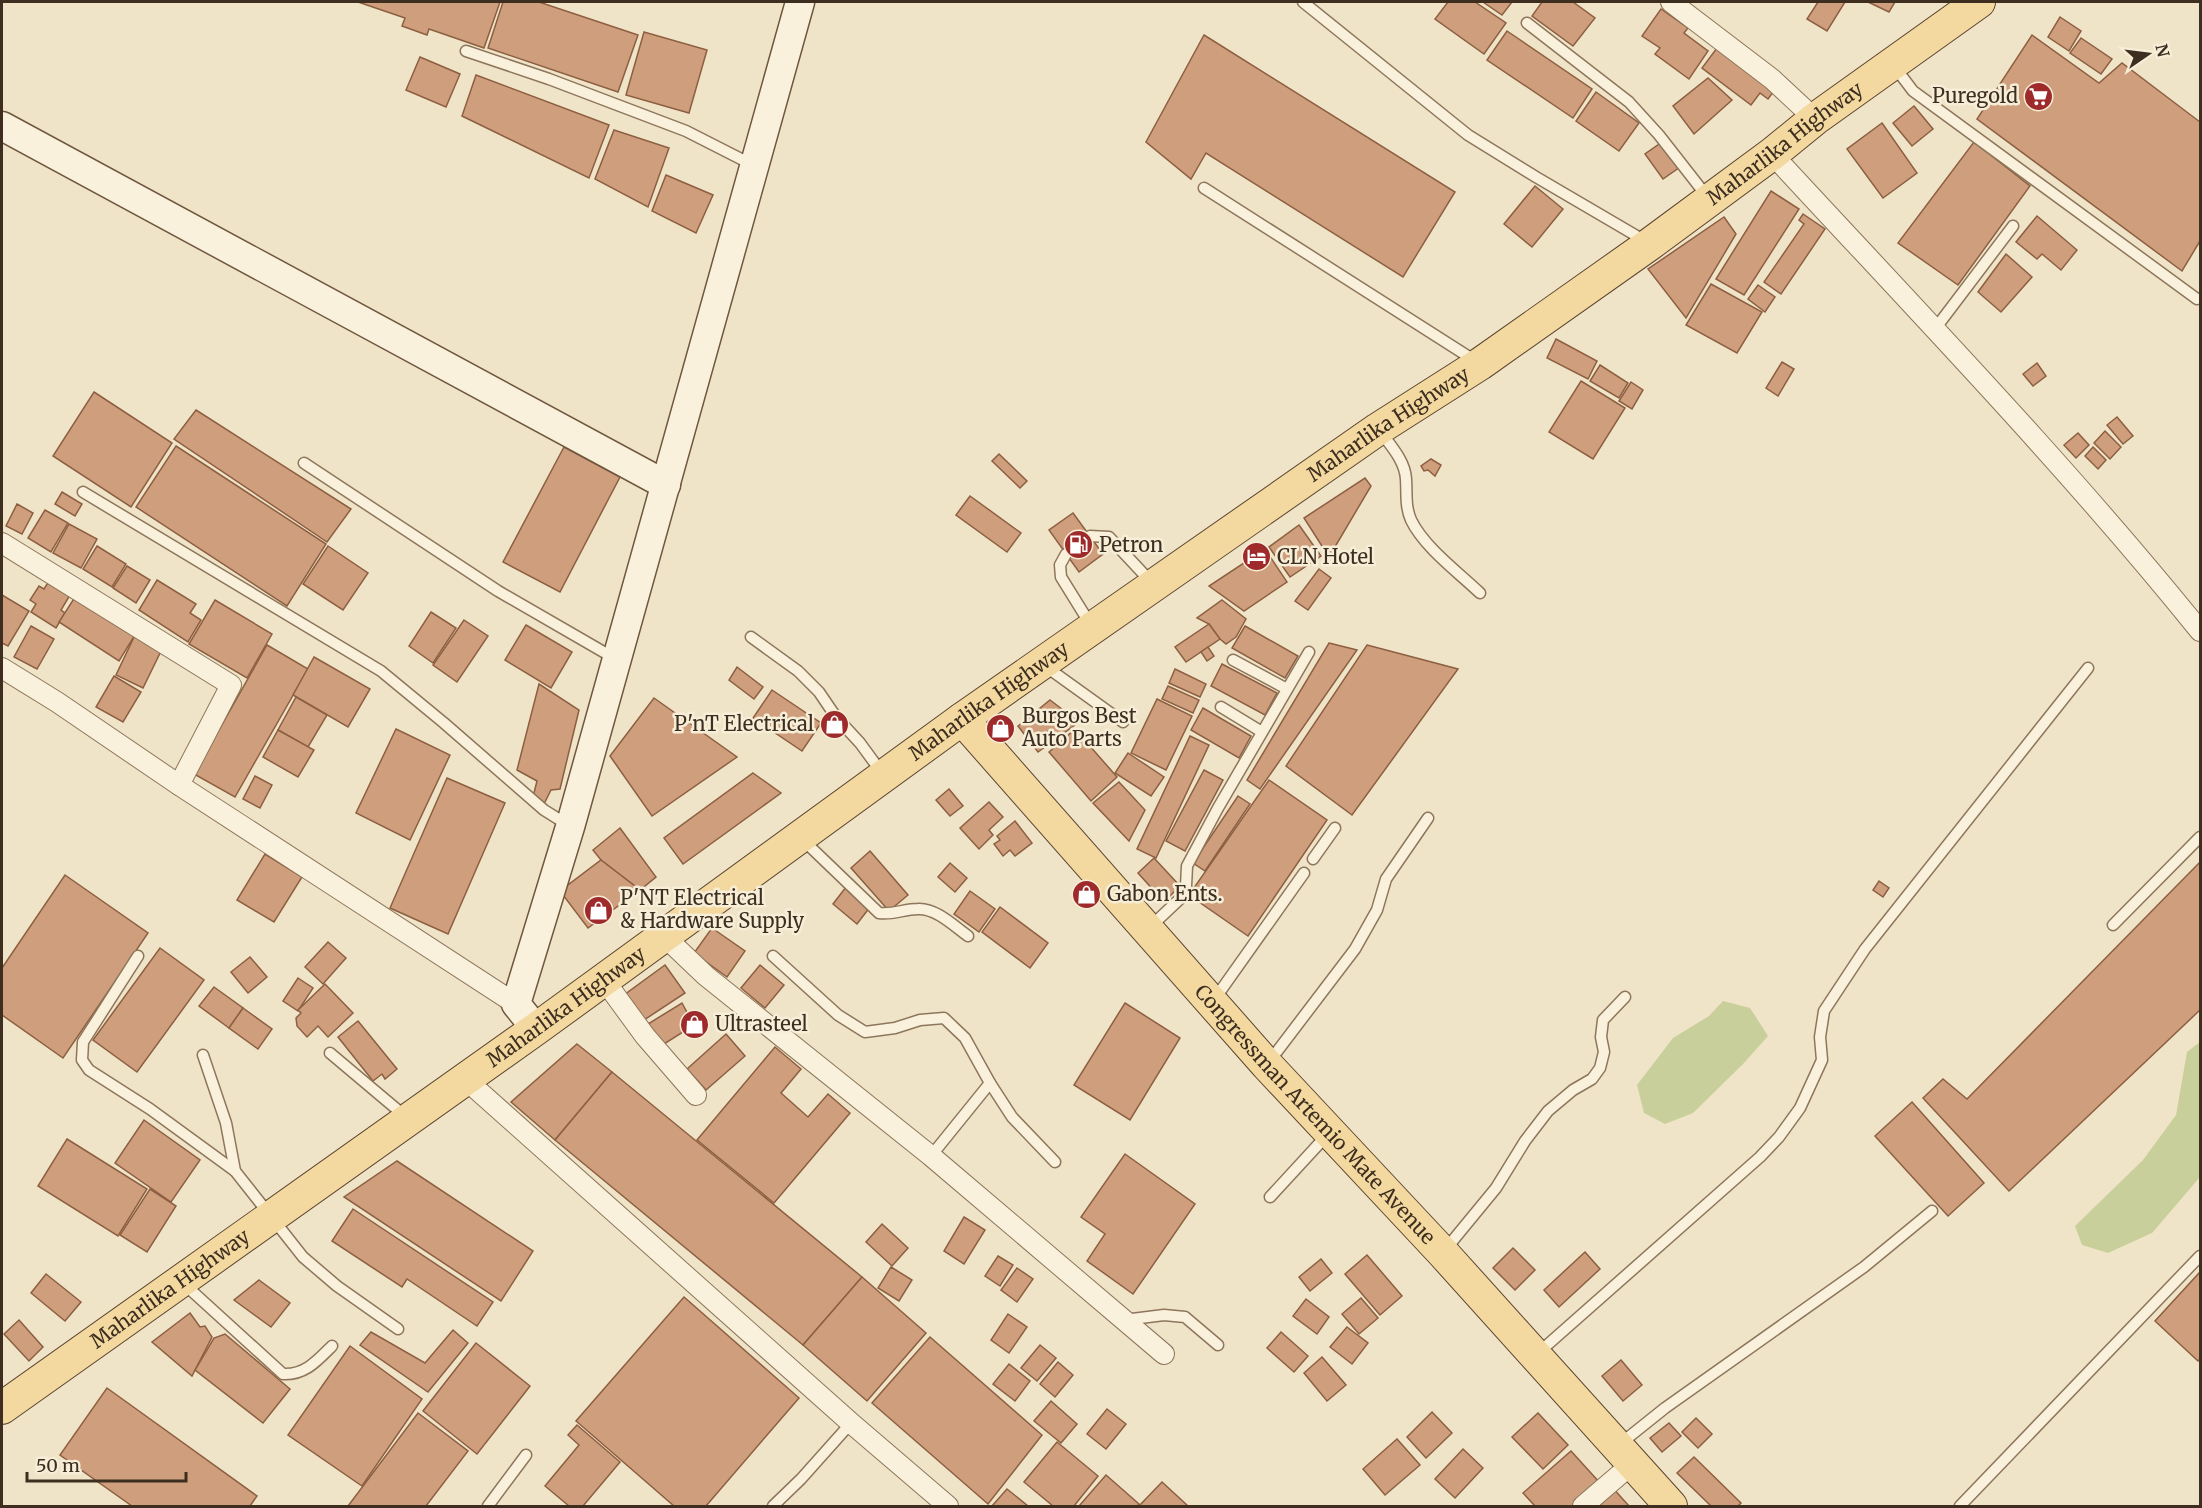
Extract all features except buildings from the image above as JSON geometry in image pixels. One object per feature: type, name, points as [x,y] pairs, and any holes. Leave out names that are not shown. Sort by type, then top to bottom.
[{"type":"main road","name":"Maharlika Highway","points":[[2,1408],[536,1029],[962,719],[1378,429],[1480,363],[1650,244],[1772,154],[1815,119],[1979,2]]},
{"type":"main road","name":"Congressman Artemio Mate Avenue","points":[[962,719],[1267,1065],[1443,1252],[1671,1506]]},
{"type":"street","points":[[516,1004],[570,827],[800,2]]},
{"type":"street","points":[[1671,2],[1772,79],[1815,119]]},
{"type":"street","points":[[2,126],[666,485]]},
{"type":"street","points":[[1772,154],[2020,421],[2200,631]]},
{"type":"street","points":[[2,543],[231,684],[179,785]]},
{"type":"street","points":[[2,668],[516,1004],[536,1029]]},
{"type":"street","points":[[664,936],[706,976],[931,1156],[1164,1354]]},
{"type":"street","points":[[604,980],[645,1036],[696,1095]]},
{"type":"street","points":[[465,1079],[851,1423],[948,1506]]},
{"type":"street","points":[[1583,1506],[1625,1455]]},
{"type":"lane","points":[[1303,2],[1468,135],[1650,244]]},
{"type":"lane","points":[[1527,23],[1629,102],[1659,135],[1709,200]]},
{"type":"lane","points":[[466,51],[549,79],[686,131],[747,162],[751,179]]},
{"type":"lane","points":[[1892,64],[1913,91],[2197,299]]},
{"type":"lane","points":[[1204,188],[1480,363]]},
{"type":"lane","points":[[1935,329],[2013,226]]},
{"type":"lane","points":[[1378,429],[1400,458],[1406,477],[1406,506],[1412,522],[1423,538],[1480,593]]},
{"type":"lane","points":[[304,463],[498,591],[617,660]]},
{"type":"lane","points":[[83,492],[381,671],[544,810],[570,827]]},
{"type":"lane","points":[[1090,536],[1109,537],[1154,586]]},
{"type":"lane","points":[[1066,554],[1060,565],[1061,577],[1093,628]]},
{"type":"lane","points":[[752,637],[798,671],[819,692],[884,776]]},
{"type":"lane","points":[[1148,930],[1183,896],[1187,866],[1309,652]]},
{"type":"lane","points":[[1233,660],[1287,689]]},
{"type":"lane","points":[[1042,664],[1124,722]]},
{"type":"lane","points":[[1536,1355],[1760,1157],[1779,1137],[1800,1108],[1822,1060],[1821,1037],[1824,1011],[1865,949],[2088,668]]},
{"type":"lane","points":[[1221,707],[1262,732]]},
{"type":"lane","points":[[1267,1065],[1355,949],[1377,910],[1386,879],[1428,818]]},
{"type":"lane","points":[[1313,859],[1335,828]]},
{"type":"lane","points":[[800,837],[879,913],[891,915],[919,908],[936,913],[968,936]]},
{"type":"lane","points":[[2113,925],[2200,837]]},
{"type":"lane","points":[[1212,1002],[1304,873]]},
{"type":"lane","points":[[138,956],[83,1042],[82,1059],[89,1070],[150,1109],[235,1171],[303,1257],[337,1286],[398,1329]]},
{"type":"lane","points":[[773,956],[838,1015],[865,1032],[895,1028],[920,1020],[944,1018],[965,1038],[1012,1117],[1055,1162]]},
{"type":"lane","points":[[1443,1252],[1496,1188],[1525,1141],[1548,1111],[1573,1090],[1592,1079],[1600,1068],[1604,1052],[1600,1037],[1603,1020],[1624,997]]},
{"type":"lane","points":[[330,1053],[408,1119]]},
{"type":"lane","points":[[203,1055],[226,1123],[235,1171]]},
{"type":"lane","points":[[931,1156],[990,1083]]},
{"type":"lane","points":[[1270,1197],[1330,1131]]},
{"type":"lane","points":[[1625,1455],[1665,1408],[1864,1267],[1932,1211]]},
{"type":"lane","points":[[1959,1506],[2200,1256]]},
{"type":"lane","points":[[180,1281],[283,1374],[294,1374],[309,1368],[332,1346]]},
{"type":"lane","points":[[1124,1320],[1164,1315],[1185,1317],[1218,1346]]},
{"type":"lane","points":[[773,1506],[801,1479],[851,1423]]},
{"type":"lane","points":[[488,1506],[526,1455]]},
{"type":"green space","points":[[1723,1001],[1750,1008],[1768,1036],[1693,1113],[1665,1124],[1644,1113],[1637,1085],[1673,1038],[1709,1016]]},
{"type":"green space","points":[[2200,1042],[2200,1177],[2152,1233],[2108,1253],[2082,1245],[2075,1226],[2143,1160],[2176,1115],[2187,1052]]},
{"type":"place","name":"Puregold","points":[[2039,96]]},
{"type":"place","name":"Petron","points":[[1078,545]]},
{"type":"place","name":"CLN Hotel","points":[[1256,557]]},
{"type":"place","name":"P'nT Electrical","points":[[835,724]]},
{"type":"place","name":"Burgos Best Auto Parts","points":[[1001,728]]},
{"type":"place","name":"Gabon Ents.","points":[[1086,894]]},
{"type":"place","name":"P'NT Electrical & Hardware Supply","points":[[599,910]]},
{"type":"place","name":"Ultrasteel","points":[[694,1024]]}]
